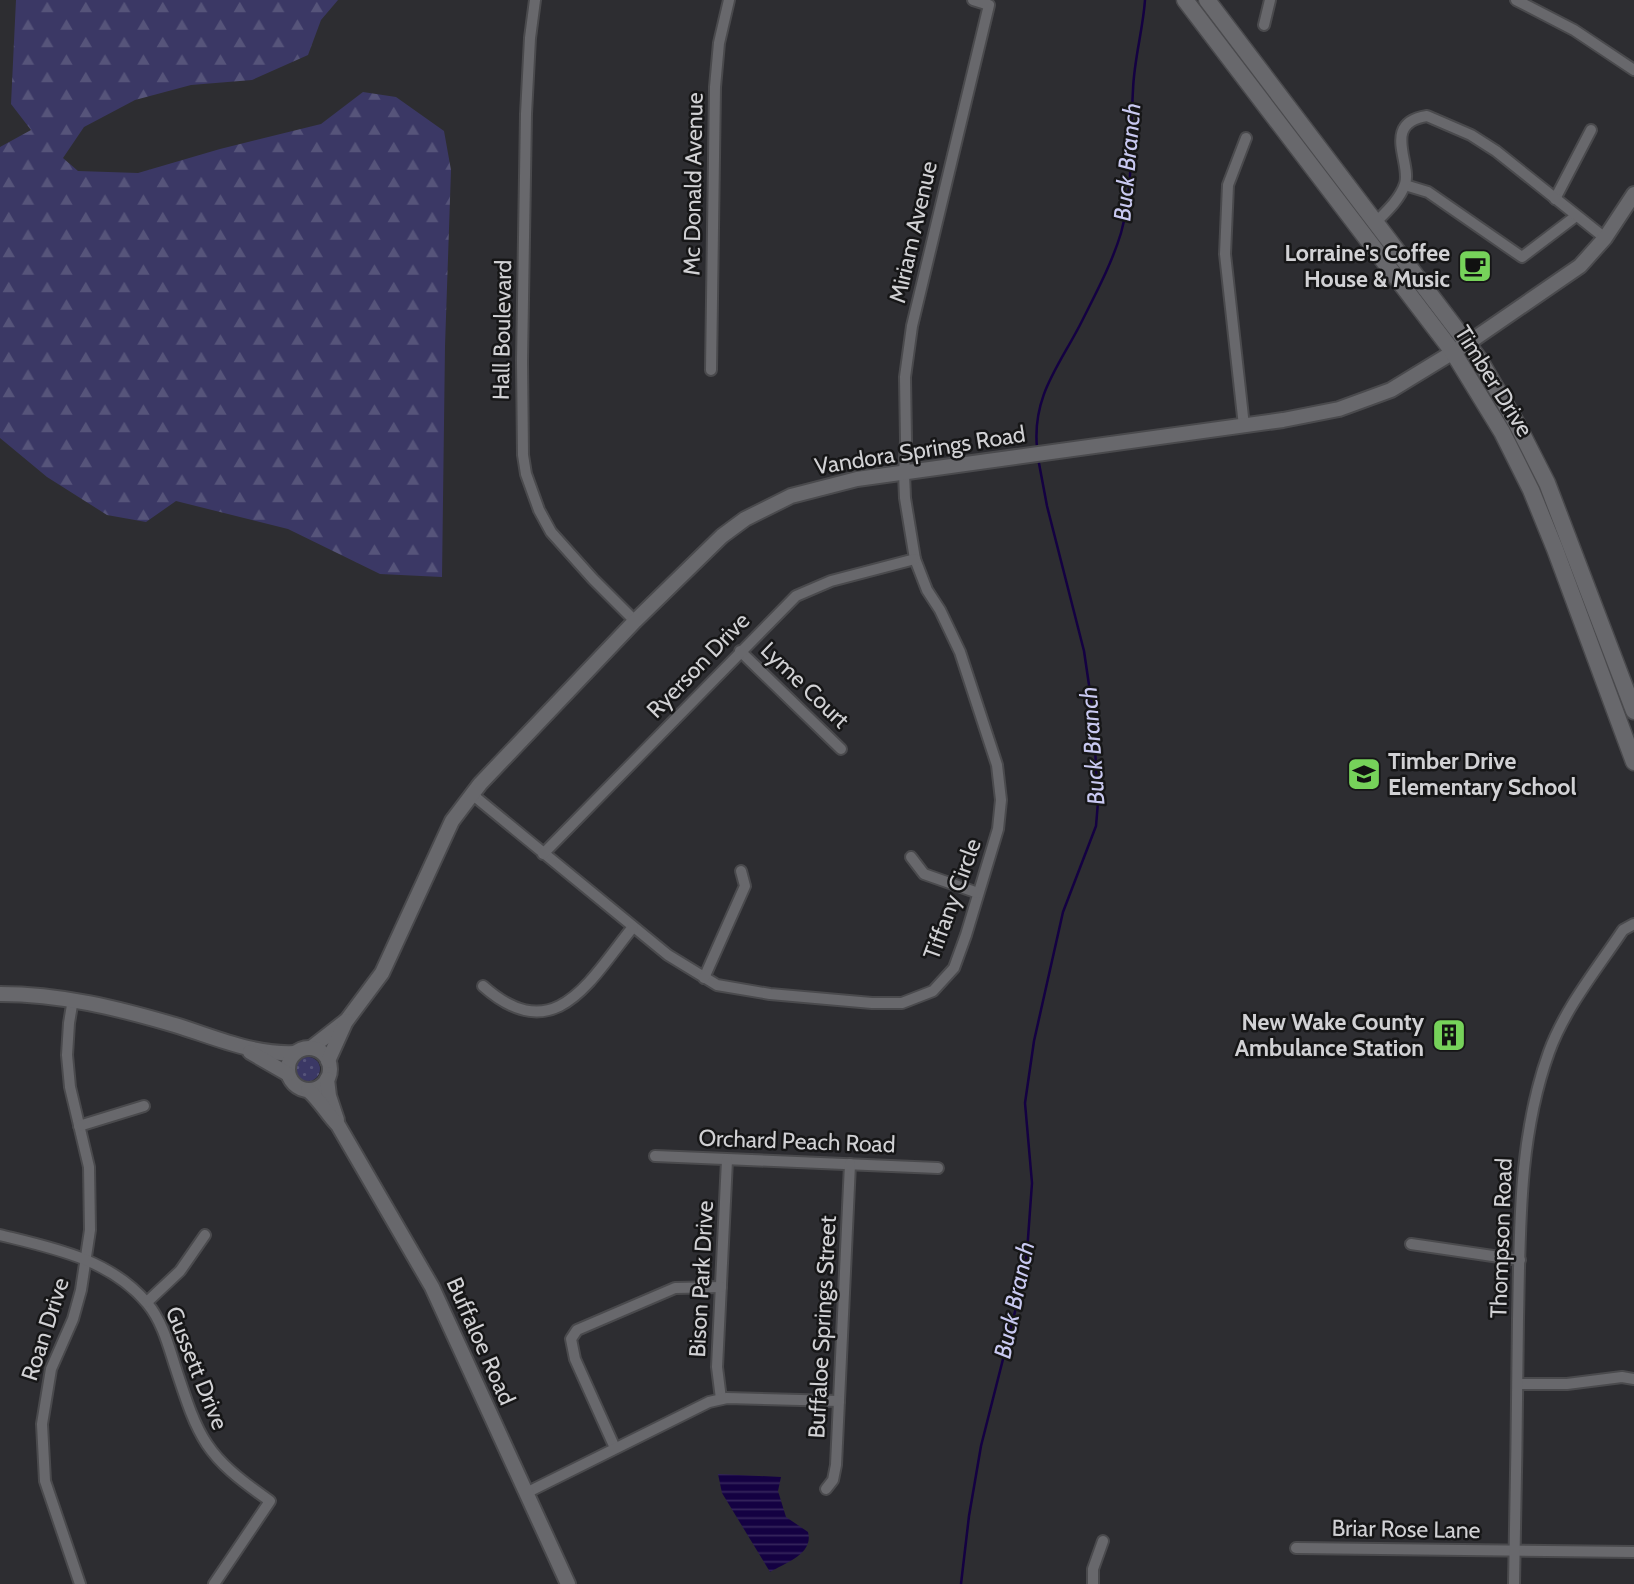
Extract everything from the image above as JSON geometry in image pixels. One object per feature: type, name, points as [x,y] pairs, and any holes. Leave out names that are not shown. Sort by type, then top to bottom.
[{"type":"main road","name":"Timber Drive","points":[[1185,0],[1453,352],[1502,432],[1531,490],[1634,762]]},
{"type":"main road","name":"Timber Drive","points":[[1207,0],[1468,343],[1517,424],[1547,483],[1634,711]]},
{"type":"street","name":"Hall Boulevard","points":[[535,0],[526,103],[522,360],[523,455],[526,474],[539,510],[551,531],[635,621]]},
{"type":"street","name":"Mc Donald Avenue","points":[[711,370],[715,87],[719,43],[729,0]]},
{"type":"street","name":"Miriam Avenue","points":[[904,473],[905,377],[912,326],[989,5],[973,0]]},
{"type":"street","points":[[1264,25],[1270,0]]},
{"type":"street","points":[[1516,0],[1574,30],[1634,70]]},
{"type":"street","points":[[1375,223],[1392,206],[1405,185],[1406,173],[1401,144],[1404,132],[1410,122],[1427,116],[1471,135],[1496,151],[1605,238]]},
{"type":"street","points":[[1555,199],[1591,130]]},
{"type":"street","points":[[1244,426],[1225,254],[1228,185],[1246,138]]},
{"type":"street","points":[[1405,185],[1428,192],[1522,257],[1576,216]]},
{"type":"street","name":"Vandora Springs Road","points":[[328,1061],[347,1020],[382,973],[452,821],[481,784],[635,621],[698,558],[745,519],[790,496],[814,489],[904,473],[1244,426],[1339,409],[1391,390],[1468,343],[1580,266],[1605,238],[1634,194]]},
{"type":"street","name":"Tiffany Circle","points":[[473,795],[668,955],[704,978],[735,990],[872,1003],[902,1003],[933,990],[954,968],[999,829],[1001,800],[996,765],[960,652],[927,590],[915,559],[905,498],[904,473]]},
{"type":"street","name":"Ryerson Drive","points":[[543,854],[796,596],[810,588],[915,559]]},
{"type":"street","name":"Lyme Court","points":[[740,651],[841,749]]},
{"type":"street","points":[[911,857],[924,874],[978,893]]},
{"type":"street","points":[[704,978],[745,886],[741,871]]},
{"type":"street","name":"Thompson Road","points":[[1514,1584],[1520,1260],[1526,1142],[1535,1094],[1549,1050],[1564,1019],[1623,930],[1634,924]]},
{"type":"street","points":[[483,986],[510,1007],[535,1013],[561,1007],[577,995],[633,927]]},
{"type":"street","points":[[0,994],[73,999],[177,1026],[246,1049],[288,1074],[296,1086],[308,1090],[319,1087],[330,1073],[324,1055],[311,1048],[295,1053],[246,1049]]},
{"type":"street","name":"Roan Drive","points":[[73,999],[67,1055],[70,1087],[89,1167],[91,1196],[86,1259],[73,1319],[51,1369],[42,1424],[45,1481],[80,1584]]},
{"type":"street","name":"Vandora Springs Road","points":[[311,1048],[347,1020]]},
{"type":"street","points":[[288,1074],[289,1063],[295,1053]]},
{"type":"street","name":"Buffaloe Road","points":[[327,1079],[338,1125]]},
{"type":"street","name":"Buffaloe Road","points":[[308,1090],[338,1125],[432,1287],[568,1584]]},
{"type":"street","points":[[79,1126],[144,1106]]},
{"type":"street","name":"Orchard Peach Road","points":[[654,1156],[938,1168]]},
{"type":"street","name":"Bison Park Drive","points":[[721,1399],[717,1367],[727,1160]]},
{"type":"street","name":"Buffaloe Springs Street","points":[[826,1489],[833,1480],[836,1465],[850,1164]]},
{"type":"street","name":"Gussett Drive","points":[[0,1234],[86,1259],[119,1278],[147,1302],[160,1322],[192,1420],[201,1438],[211,1453],[232,1474],[270,1501],[214,1584]]},
{"type":"street","points":[[147,1302],[180,1271],[205,1235]]},
{"type":"street","points":[[1411,1244],[1520,1260]]},
{"type":"street","points":[[615,1448],[575,1359],[571,1339],[577,1330],[675,1288],[721,1287]]},
{"type":"street","points":[[1518,1384],[1567,1384],[1634,1378]]},
{"type":"street","points":[[526,1493],[709,1402],[721,1399],[839,1401]]},
{"type":"street","points":[[1093,1584],[1093,1569],[1103,1541]]},
{"type":"street","name":"Briar Rose Lane","points":[[1296,1548],[1634,1552]]},
{"type":"green space","points":[[16,0],[338,0],[321,20],[308,55],[252,80],[191,85],[135,100],[84,127],[63,158],[78,171],[138,173],[321,124],[363,92],[396,97],[444,131],[451,170],[445,346],[442,577],[380,574],[288,529],[176,501],[146,522],[107,515],[47,477],[0,438],[0,147],[31,130],[11,104]]},
{"type":"green space","points":[[308,1057],[317,1060],[320,1069],[317,1078],[308,1081],[299,1078],[296,1069],[299,1060]]},
{"type":"shaded area","points":[[718,1474],[781,1477],[778,1491],[786,1517],[808,1532],[809,1540],[803,1552],[770,1572],[722,1493]]},
{"type":"waterway","name":"Buck Branch","points":[[1037,448],[1037,429],[1043,396],[1103,278],[1121,233],[1128,198],[1134,78],[1145,0]]},
{"type":"waterway","name":"Buck Branch","points":[[961,1584],[981,1446],[1020,1292],[1027,1252],[1032,1183],[1025,1103],[1034,1041],[1063,912],[1096,826],[1098,802],[1093,712],[1084,651],[1047,506],[1038,458]]},
{"type":"place","name":"Lorraine's Coffee House & Music","points":[[1475,266]]},
{"type":"place","name":"Timber Drive Elementary School","points":[[1364,774]]},
{"type":"place","name":"New Wake County Ambulance Station","points":[[1449,1035]]}]
